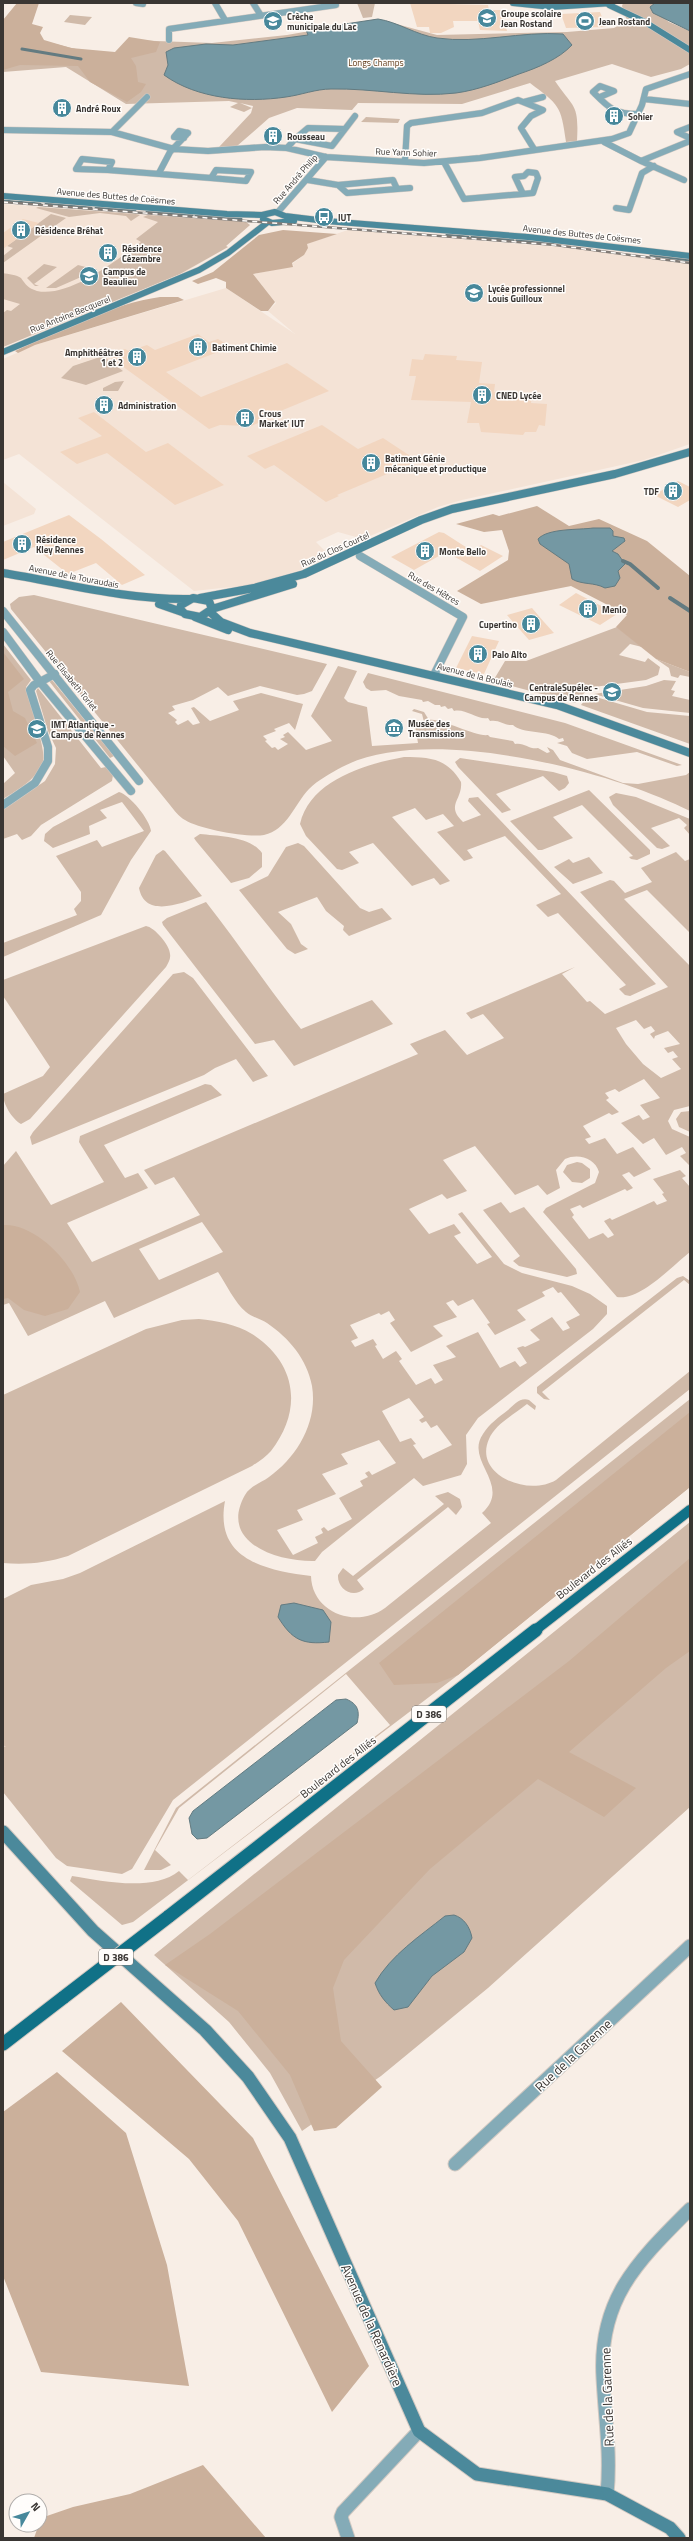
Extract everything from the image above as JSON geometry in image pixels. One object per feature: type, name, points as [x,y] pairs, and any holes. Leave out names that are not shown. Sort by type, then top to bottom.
[{"type":"main road","points":[[513,3],[552,7],[600,3],[610,4],[645,22],[690,50]]},
{"type":"main road","name":"Avenue des Buttes de Coësmes","points":[[3,196],[264,218],[284,218],[472,232],[607,245],[690,256]]},
{"type":"main road","points":[[264,218],[278,212],[284,218]]},
{"type":"main road","name":"Rue Antoine Becquerel","points":[[3,352],[199,270],[228,253],[264,218]]},
{"type":"main road","name":"Rue du Clos Courtel","points":[[189,599],[254,588],[304,574],[421,520],[452,509],[473,507],[649,466],[690,452]]},
{"type":"main road","name":"Rue du Clos Courtel","points":[[195,617],[280,589],[360,556],[426,525],[473,507]]},
{"type":"main road","name":"Avenue de la Touraudais","points":[[3,574],[111,594],[171,600],[189,599]]},
{"type":"main road","name":"Avenue de la Touraudais","points":[[3,579],[100,599],[162,605],[195,617]]},
{"type":"main road","name":"Avenue de la Boulais","points":[[200,598],[209,601],[211,611],[221,622],[250,633]]},
{"type":"main road","points":[[182,612],[181,605],[189,599]]},
{"type":"main road","name":"Avenue de la Boulais","points":[[195,617],[213,626],[434,675],[557,705],[690,753]]},
{"type":"main road","name":"Boulevard des Alliés","points":[[3,2044],[168,1918],[690,1510]]},
{"type":"main road","name":"Avenue de la Renardière","points":[[3,1832],[93,1930],[205,2030],[248,2077],[290,2138],[419,2431],[477,2474],[607,2494],[670,2528],[679,2538]]},
{"type":"street","points":[[136,3],[143,4]]},
{"type":"street","points":[[215,3],[226,20]]},
{"type":"street","points":[[253,3],[260,14]]},
{"type":"street","points":[[169,40],[169,29],[260,14],[336,5]]},
{"type":"street","name":"Rue Yann Sohier","points":[[3,130],[29,132],[112,132],[174,149],[208,151],[265,147],[287,148],[326,157],[405,162],[444,162],[534,149],[604,142],[629,133],[644,99],[646,89],[662,82],[690,74]]},
{"type":"street","points":[[112,132],[147,97]]},
{"type":"street","points":[[524,102],[543,97]]},
{"type":"street","points":[[600,97],[611,110],[624,114],[638,114]]},
{"type":"street","points":[[644,99],[690,104]]},
{"type":"street","points":[[405,162],[408,125],[415,121],[482,113],[518,100],[543,110],[531,116],[521,128],[534,149]]},
{"type":"street","points":[[295,139],[332,146],[355,116]]},
{"type":"street","points":[[690,127],[677,132],[690,138]]},
{"type":"street","points":[[287,148],[308,128],[344,129]]},
{"type":"street","points":[[159,173],[174,149],[184,138]]},
{"type":"street","points":[[641,160],[690,141]]},
{"type":"street","points":[[604,142],[684,180]]},
{"type":"street","name":"Rue André Philip","points":[[278,212],[308,180],[326,157]]},
{"type":"street","points":[[108,170],[112,162],[82,159],[76,168],[108,170],[159,173],[211,178],[246,181],[251,172],[216,170],[211,178]]},
{"type":"street","points":[[444,162],[464,199],[523,194]]},
{"type":"street","points":[[616,208],[629,210],[642,173],[654,166]]},
{"type":"street","points":[[308,180],[338,185],[393,180],[397,189]]},
{"type":"street","points":[[338,185],[347,193],[410,188]]},
{"type":"street","name":"Rue des Hêtres","points":[[360,556],[463,617],[434,675]]},
{"type":"street","name":"Rue Elisabeth Torlet","points":[[3,611],[55,674],[139,781]]},
{"type":"street","points":[[3,632],[40,682],[132,791]]},
{"type":"street","points":[[3,805],[35,784],[48,761],[48,747],[30,693],[34,685],[55,674]]},
{"type":"street","name":"Rue de la Garenne","points":[[455,2164],[690,1946]]},
{"type":"street","name":"Rue de la Garenne","points":[[607,2494],[610,2461],[603,2356],[606,2328],[615,2299],[636,2269],[690,2209]]},
{"type":"street","points":[[348,2538],[341,2517],[343,2512],[419,2431]]},
{"type":"shaded area","points":[[17,3],[39,3],[32,24],[43,27],[40,33],[44,40],[71,48],[115,52],[129,37],[160,42],[156,52],[131,58],[136,66],[138,82],[146,84],[141,92],[127,102],[90,82],[78,66],[20,65],[3,70],[3,20]]},
{"type":"shaded area","name":"Campus de Beaulieu","points":[[3,204],[246,222],[250,225],[226,246],[228,247],[187,271],[3,347]]},
{"type":"shaded area","points":[[283,230],[337,234],[307,244],[308,248],[304,255],[292,263],[293,267],[253,274],[275,302],[268,311],[261,311],[226,288],[226,282],[216,278],[198,284],[192,281],[213,272],[259,235]]},
{"type":"shaded area","points":[[348,230],[582,249],[690,264],[690,444],[644,460],[462,500],[438,507],[363,539],[338,532],[316,542],[330,556],[300,570],[250,585],[194,591],[19,454],[3,460],[3,359],[35,345],[226,288],[295,334],[268,311],[276,303],[253,274],[294,266],[292,264],[304,255],[306,244]]},
{"type":"shaded area","points":[[160,297],[178,297],[184,300],[35,345],[18,353],[15,351],[105,311],[142,300]]},
{"type":"shaded area","points":[[3,482],[36,509],[34,514],[3,526]]},
{"type":"shaded area","points":[[537,506],[569,526],[599,519],[647,541],[690,576],[690,672],[656,659],[616,627],[627,615],[571,586],[481,604],[457,591],[508,560],[509,551],[502,530],[484,532],[456,524],[493,514],[499,516]]},
{"type":"shaded area","points":[[3,652],[24,679],[8,692],[13,711],[25,718],[37,743],[15,756],[3,746]]},
{"type":"shaded area","points":[[3,1225],[15,1226],[40,1238],[51,1247],[70,1269],[80,1292],[68,1309],[45,1316],[24,1310],[8,1298],[3,1299]]},
{"type":"shaded area","points":[[690,1412],[690,1487],[458,1675],[437,1683],[394,1685],[379,1663]]},
{"type":"shaded area","points":[[690,1558],[690,1651],[666,1668],[569,1752],[636,1788],[604,1817],[538,1779],[430,1869],[344,1960],[333,1988],[341,2041],[382,2087],[336,2128],[314,2131],[290,2075],[238,2011],[165,1965],[210,1934],[569,1661]]},
{"type":"shaded area","points":[[121,2002],[253,2138],[369,2366],[332,2412],[238,2221],[189,2159],[62,2051]]},
{"type":"shaded area","points":[[57,2072],[126,2133],[167,2265],[189,2386],[41,2372],[3,2276],[3,2112]]},
{"type":"shaded area","points":[[203,2465],[266,2538],[34,2538],[36,2533],[48,2533],[48,2516],[73,2507],[130,2494]]},
{"type":"green space","points":[[357,3],[375,3],[372,17],[363,18]]},
{"type":"green space","name":"Longs Champs","points":[[623,3],[655,3],[650,7],[669,22],[690,31],[690,64],[681,69],[651,77],[612,64],[555,81],[574,107],[577,120],[577,141],[566,142],[562,120],[557,107],[547,96],[530,83],[462,104],[358,103],[352,110],[297,108],[269,118],[237,146],[219,147],[251,113],[253,106],[240,103],[252,108],[244,112],[230,107],[238,103],[229,101],[126,104],[66,67],[3,72],[3,31],[84,51],[115,54],[129,40],[212,43],[287,35],[378,19],[437,35],[567,32],[614,28],[627,21],[622,6]]},
{"type":"green space","points":[[70,15],[92,17],[85,25],[64,22]]},
{"type":"green space","points":[[366,117],[400,119],[398,123],[361,122]]},
{"type":"green space","points":[[36,208],[140,215],[131,221],[126,216],[100,213],[69,217]]},
{"type":"green space","points":[[51,214],[66,218],[3,263],[3,256],[13,248],[7,246]]},
{"type":"green space","points":[[148,215],[246,222],[250,225],[226,246],[228,247],[180,274],[3,347],[3,313],[7,310],[11,311],[20,304],[3,299],[3,273],[21,278],[31,289],[37,291],[50,292],[78,283],[106,267],[141,242],[136,239],[158,222],[143,217]]},
{"type":"green space","points":[[44,264],[57,267],[34,284],[39,286],[35,286],[27,278]]},
{"type":"green space","points":[[78,265],[97,270],[56,288],[46,288]]},
{"type":"green space","points":[[103,356],[123,371],[86,385],[61,378],[73,366]]},
{"type":"green space","points":[[124,381],[118,391],[103,391],[103,388],[115,382]]},
{"type":"green space","points":[[34,595],[327,664],[312,691],[304,694],[297,695],[260,686],[228,696],[218,687],[193,700],[172,706],[175,710],[168,713],[177,720],[175,722],[178,725],[188,720],[193,725],[200,723],[191,708],[194,707],[210,721],[239,710],[233,701],[261,693],[303,704],[295,730],[289,723],[274,729],[276,731],[263,736],[267,740],[265,741],[272,748],[275,747],[278,750],[288,744],[280,739],[285,737],[283,735],[288,732],[306,750],[332,741],[311,716],[338,666],[357,671],[344,698],[348,702],[367,707],[372,746],[418,743],[414,720],[424,722],[422,714],[412,711],[414,709],[424,712],[429,720],[441,721],[482,735],[513,741],[515,744],[538,748],[547,753],[550,752],[547,747],[553,750],[560,760],[623,783],[638,784],[686,775],[690,772],[690,811],[655,796],[613,781],[566,767],[517,757],[468,751],[420,750],[378,755],[342,767],[320,780],[309,789],[290,816],[279,828],[264,835],[256,836],[235,834],[201,827],[185,820],[177,813],[11,609],[10,604],[19,597]]},
{"type":"green space","points":[[617,627],[642,647],[630,644],[619,655],[645,662],[648,658],[660,667],[658,675],[646,680],[594,687],[586,691],[575,703],[493,681],[505,661],[526,661]]},
{"type":"green space","points":[[3,644],[31,680],[26,687],[44,756],[40,768],[32,779],[3,799],[3,784],[15,773],[3,756]]},
{"type":"green space","points":[[656,659],[690,672],[690,677],[680,675],[678,678],[671,676],[669,668]]},
{"type":"green space","points":[[368,673],[565,723],[682,765],[677,766],[637,752],[587,759],[572,753],[567,746],[557,743],[564,741],[563,738],[559,739],[549,734],[522,730],[513,725],[490,721],[488,718],[462,711],[454,711],[452,708],[448,709],[445,706],[441,707],[440,705],[435,705],[428,701],[423,702],[422,700],[399,696],[386,690],[371,691],[366,688],[363,682]]},
{"type":"green space","points":[[52,680],[114,756],[110,758],[49,681]]},
{"type":"green space","points":[[664,680],[676,681],[671,690],[675,691],[672,696],[690,700],[690,713],[643,708],[594,694],[646,686]]},
{"type":"green space","points":[[38,688],[101,768],[106,767],[113,775],[112,781],[41,825],[31,836],[22,840],[17,834],[3,839],[3,810],[45,781],[55,764],[56,748],[48,731],[36,691]]},
{"type":"green space","points":[[589,695],[647,712],[690,716],[690,744],[581,705]]},
{"type":"green space","points":[[404,757],[437,760],[450,768],[461,782],[460,793],[456,802],[455,811],[463,822],[481,815],[468,801],[469,798],[478,797],[656,984],[630,996],[625,995],[619,989],[626,985],[558,913],[548,917],[536,905],[561,894],[505,836],[467,850],[473,858],[464,861],[437,832],[454,826],[443,814],[426,820],[415,808],[392,817],[450,881],[440,885],[434,878],[412,886],[373,843],[349,852],[359,863],[342,870],[337,869],[306,836],[300,824],[306,809],[315,796],[327,785],[342,777],[373,764]]},
{"type":"green space","points":[[460,758],[553,772],[567,776],[569,783],[565,788],[559,791],[543,776],[496,794],[511,810],[502,813],[458,767],[455,762]]},
{"type":"green space","points":[[589,790],[650,850],[650,854],[637,860],[631,859],[629,857],[633,856],[582,805],[553,817],[573,838],[542,850],[538,850],[510,821]]},
{"type":"green space","points":[[119,792],[139,808],[150,826],[151,831],[131,860],[101,915],[3,957],[3,943],[77,915],[74,909],[81,901],[81,892],[56,856],[97,840],[102,847],[144,831],[122,802],[100,810],[107,818],[89,826],[90,834],[53,848],[44,841],[45,834],[53,827]]},
{"type":"green space","points":[[616,793],[636,797],[690,819],[690,835],[684,828],[687,825],[679,818],[651,828],[670,846],[662,849],[657,848],[613,805],[609,797]]},
{"type":"green space","points":[[200,834],[224,836],[250,843],[257,847],[262,853],[262,867],[249,878],[231,883],[194,838]]},
{"type":"green space","points":[[298,843],[304,846],[360,908],[369,912],[382,908],[392,919],[349,936],[343,930],[344,926],[326,911],[317,897],[278,912],[291,924],[301,944],[308,949],[295,954],[287,949],[239,890],[268,876],[286,847]]},
{"type":"green space","points":[[163,850],[202,896],[175,905],[165,906],[156,906],[143,898],[139,888],[156,855]]},
{"type":"green space","points":[[676,852],[685,861],[690,859],[690,933],[647,890],[624,899],[690,966],[690,1106],[674,1110],[668,1121],[672,1129],[690,1137],[690,1166],[680,1156],[686,1153],[682,1147],[666,1155],[654,1138],[643,1144],[621,1123],[639,1115],[643,1120],[650,1117],[640,1105],[660,1098],[644,1079],[619,1092],[615,1089],[605,1093],[609,1098],[606,1100],[619,1112],[612,1115],[609,1113],[583,1126],[591,1137],[585,1139],[589,1144],[605,1138],[617,1154],[633,1147],[651,1169],[634,1177],[629,1172],[622,1175],[633,1188],[627,1191],[625,1189],[583,1208],[580,1205],[570,1209],[574,1215],[572,1217],[589,1239],[603,1233],[608,1238],[614,1235],[604,1221],[610,1218],[612,1220],[654,1201],[657,1205],[667,1201],[662,1194],[664,1193],[653,1179],[680,1170],[686,1176],[682,1178],[690,1187],[690,1252],[655,1281],[636,1294],[626,1297],[617,1297],[543,1212],[546,1208],[595,1183],[599,1172],[594,1163],[580,1157],[570,1157],[565,1159],[556,1170],[560,1188],[547,1195],[538,1185],[515,1195],[475,1146],[443,1160],[467,1191],[447,1199],[442,1194],[409,1209],[429,1234],[454,1224],[461,1233],[454,1236],[477,1264],[492,1257],[458,1214],[462,1212],[504,1264],[522,1273],[572,1286],[590,1294],[607,1306],[607,1314],[593,1329],[478,1418],[466,1435],[467,1464],[461,1475],[423,1486],[414,1478],[322,1552],[315,1561],[285,1558],[269,1553],[256,1546],[246,1537],[239,1526],[239,1512],[245,1495],[253,1487],[279,1469],[288,1459],[303,1438],[312,1413],[313,1399],[310,1376],[296,1350],[283,1335],[265,1322],[248,1314],[242,1308],[234,1299],[218,1272],[114,1318],[105,1301],[28,1336],[9,1303],[3,1305],[3,1166],[16,1151],[51,1205],[104,1182],[79,1142],[80,1136],[205,1084],[211,1085],[222,1095],[104,1145],[125,1178],[138,1173],[148,1188],[67,1223],[92,1262],[200,1215],[174,1177],[155,1185],[144,1170],[418,1054],[410,1044],[445,1030],[467,1055],[504,1038],[483,1014],[471,1019],[466,1013],[575,967],[562,974],[587,1002],[590,1001],[605,1014],[668,987],[580,892],[610,880],[614,881],[625,893],[652,882],[641,868]],"holes":[[[636,1020],[644,1029],[651,1026],[655,1031],[650,1034],[654,1039],[655,1036],[668,1031],[680,1044],[664,1048],[668,1053],[673,1051],[678,1057],[672,1059],[681,1069],[661,1078],[643,1064],[626,1044],[616,1028]],[[202,1222],[223,1252],[159,1280],[139,1249]],[[553,1287],[558,1293],[561,1292],[580,1315],[566,1322],[570,1328],[563,1331],[552,1317],[530,1330],[540,1340],[525,1347],[523,1346],[517,1348],[527,1363],[520,1367],[515,1361],[500,1368],[478,1332],[446,1346],[456,1357],[433,1365],[443,1380],[435,1384],[431,1378],[416,1385],[399,1361],[402,1359],[396,1351],[383,1359],[375,1346],[377,1345],[373,1339],[355,1347],[351,1341],[358,1338],[350,1325],[379,1313],[381,1315],[389,1311],[395,1320],[390,1323],[411,1352],[443,1336],[433,1326],[457,1317],[446,1303],[453,1300],[458,1306],[473,1299],[490,1323],[487,1324],[495,1335],[526,1320],[517,1310],[545,1296],[542,1292]],[[409,1398],[424,1417],[419,1420],[422,1423],[426,1421],[431,1428],[437,1425],[452,1445],[423,1459],[413,1445],[416,1444],[411,1438],[400,1442],[382,1411]],[[379,1440],[396,1463],[372,1475],[369,1471],[365,1473],[368,1477],[360,1481],[363,1486],[339,1498],[352,1519],[328,1531],[324,1527],[321,1529],[323,1533],[315,1537],[318,1543],[293,1555],[277,1530],[303,1520],[297,1510],[336,1494],[322,1474],[348,1464],[341,1454]]]},
{"type":"green space","points":[[589,857],[603,873],[573,884],[554,867],[569,859],[573,863]]},
{"type":"green space","points":[[206,902],[301,1029],[372,1000],[393,1024],[294,1066],[274,1040],[255,1044],[163,925],[162,922],[167,918]]},
{"type":"green space","points":[[146,926],[157,933],[165,941],[170,956],[166,967],[30,1119],[21,1124],[14,1119],[9,1111],[3,1098],[3,1094],[43,1076],[50,1067],[3,996],[3,980]]},
{"type":"green space","points":[[184,972],[193,978],[268,1076],[253,1082],[236,1059],[215,1068],[204,1075],[32,1145],[30,1137],[33,1132],[173,974]]},
{"type":"green space","points":[[690,1111],[690,1132],[679,1127],[676,1119],[681,1112]]},
{"type":"green space","points":[[577,1162],[582,1163],[590,1169],[590,1178],[582,1183],[572,1182],[563,1172],[567,1165]]},
{"type":"green space","points":[[501,1202],[510,1213],[524,1207],[576,1269],[577,1274],[567,1277],[519,1266],[513,1261],[520,1256],[483,1210]]},
{"type":"green space","points":[[683,1276],[690,1281],[690,1285],[684,1280],[542,1392],[550,1400],[544,1399],[537,1393],[537,1387],[677,1278]]},
{"type":"green space","points":[[199,1319],[233,1325],[252,1334],[267,1346],[278,1359],[286,1373],[290,1388],[291,1404],[288,1420],[271,1451],[252,1466],[68,1556],[36,1563],[3,1563],[3,1395],[146,1329],[182,1320]]},
{"type":"green space","points":[[690,1371],[690,1389],[173,1800],[132,1869],[122,1874],[67,1866],[56,1858],[3,1792],[3,1746],[6,1747],[3,1745],[3,1599],[31,1585],[63,1579],[80,1573],[225,1501],[224,1521],[227,1537],[236,1549],[247,1558],[261,1565],[277,1570],[311,1576],[313,1589],[319,1600],[327,1608],[338,1614],[349,1617],[361,1617],[374,1614],[385,1608],[491,1523],[482,1513],[490,1503],[493,1493],[491,1483],[479,1454],[479,1444],[488,1427],[515,1404],[526,1399],[536,1406],[535,1410],[527,1404],[496,1429],[489,1439],[486,1452],[489,1463],[496,1472],[506,1479],[518,1484],[531,1486],[544,1485],[556,1480]]},
{"type":"green space","points":[[690,1399],[690,1487],[458,1675],[133,1922],[122,1925],[70,1881],[72,1876],[112,1882],[142,1883],[156,1881],[179,1871],[188,1880],[390,1725],[346,1674],[179,1808],[155,1850],[171,1865],[161,1870],[144,1870],[176,1808]]},
{"type":"green space","points":[[448,1492],[460,1499],[462,1507],[456,1515],[448,1507],[357,1580],[364,1589],[360,1592],[351,1593],[343,1588],[338,1580],[338,1575],[343,1568],[353,1576],[444,1504],[435,1496]]},
{"type":"green space","points":[[690,1522],[690,1807],[488,1988],[381,2076],[302,2131],[270,2073],[229,2022],[154,1955]]},
{"type":"water","points":[[655,3],[690,3],[690,31],[653,13],[650,7]]},
{"type":"water","points":[[378,19],[437,38],[484,39],[531,34],[563,34],[572,45],[561,55],[526,72],[496,83],[456,93],[409,94],[331,89],[271,99],[239,99],[207,94],[191,89],[164,75],[168,65],[166,52],[174,48],[206,44],[233,45],[308,35],[306,30]]},
{"type":"water","points":[[610,528],[613,531],[613,536],[624,538],[625,541],[612,551],[618,554],[625,564],[618,571],[620,578],[615,586],[605,588],[572,579],[569,564],[540,544],[538,539],[543,535],[556,531]]},
{"type":"water","points":[[294,1603],[323,1610],[331,1622],[329,1642],[312,1643],[293,1636],[288,1631],[278,1617],[281,1605]]},
{"type":"water","points":[[346,1699],[353,1703],[357,1708],[357,1723],[207,1838],[197,1839],[192,1834],[189,1818],[193,1811],[336,1700]]},
{"type":"water","points":[[445,1916],[458,1916],[464,1921],[471,1934],[472,1938],[464,1952],[432,1976],[408,2007],[394,2010],[378,1991],[375,1983],[389,1964],[407,1946]]},
{"type":"building","name":"Groupe scolaire Jean Rostand","points":[[410,3],[488,5],[489,10],[502,10],[507,31],[480,30],[478,21],[453,21],[454,27],[441,33],[430,33],[429,27],[417,27]]},
{"type":"building","name":"Jean Rostand","points":[[600,12],[606,27],[566,28],[561,14]]},
{"type":"building","name":"Résidence Bréhat","points":[[23,219],[39,223],[3,249],[3,233]]},
{"type":"building","points":[[198,334],[209,342],[218,339],[231,347],[166,372],[201,397],[287,363],[329,391],[261,419],[263,421],[251,426],[220,425],[209,429],[111,358],[114,357],[111,355],[125,349],[129,351],[147,345],[155,350]]},
{"type":"building","name":"CNED Lycée","points":[[425,354],[457,356],[456,360],[482,362],[479,383],[495,384],[494,392],[532,395],[531,403],[547,404],[545,426],[539,425],[536,432],[525,432],[523,435],[481,432],[479,423],[467,423],[471,402],[411,400],[416,376],[409,376],[412,359],[423,360]]},
{"type":"building","points":[[94,412],[146,452],[168,443],[224,485],[175,505],[107,453],[77,464],[60,452],[102,436],[78,418]]},
{"type":"building","name":"Batiment Génie mécanique et productique","points":[[322,425],[358,449],[383,438],[418,461],[337,495],[339,496],[326,502],[274,465],[265,469],[247,456]]},
{"type":"building","name":"TDF","points":[[678,481],[690,487],[690,500],[678,507],[654,495]]},
{"type":"building","name":"Résidence Kley Rennes","points":[[69,515],[145,575],[122,585],[96,563],[68,574],[34,547],[3,560],[3,542]]},
{"type":"building","points":[[439,532],[444,533],[472,551],[481,545],[503,556],[480,571],[446,552],[414,570],[391,557]]},
{"type":"building","name":"Menlo","points":[[576,593],[617,614],[600,625],[559,605]]},
{"type":"building","name":"Cupertino","points":[[532,608],[554,633],[529,640],[507,615]]},
{"type":"building","name":"Palo Alto","points":[[472,636],[499,641],[484,674],[456,668]]},
{"type":"waterway","points":[[22,49],[81,59]]},
{"type":"waterway","points":[[3,201],[40,204]]},
{"type":"waterway","points":[[46,204],[91,208]]},
{"type":"waterway","points":[[96,208],[135,211]]},
{"type":"waterway","points":[[147,212],[192,215]]},
{"type":"waterway","points":[[196,216],[241,219]]},
{"type":"waterway","points":[[447,235],[468,237]]},
{"type":"waterway","points":[[472,237],[513,240]]},
{"type":"waterway","points":[[517,240],[553,243]]},
{"type":"waterway","points":[[651,255],[690,260]]},
{"type":"waterway","points":[[623,561],[630,564],[658,588]]},
{"type":"waterway","points":[[670,598],[690,611]]},
{"type":"railway","points":[[3,202],[555,245],[690,263]]},
{"type":"place","name":"Groupe scolaire Jean Rostand","points":[[487,18]]},
{"type":"place","name":"Crèche municipale du Lac","points":[[273,21]]},
{"type":"place","name":"Jean Rostand","points":[[585,21]]},
{"type":"place","name":"André Roux","points":[[62,108]]},
{"type":"place","name":"Sohier","points":[[614,116]]},
{"type":"place","name":"Rousseau","points":[[273,136]]},
{"type":"place","name":"IUT","points":[[324,217]]},
{"type":"place","name":"Résidence Bréhat","points":[[21,230]]},
{"type":"place","name":"Résidence Cézembre","points":[[108,253]]},
{"type":"place","name":"Campus de Beaulieu","points":[[89,276]]},
{"type":"place","name":"Lycée professionnel Louis Guilloux","points":[[474,293]]},
{"type":"place","name":"Batiment Chimie","points":[[198,347]]},
{"type":"place","name":"Amphithéâtres 1 et 2","points":[[137,357]]},
{"type":"place","name":"CNED Lycée","points":[[482,395]]},
{"type":"place","name":"Administration","points":[[104,405]]},
{"type":"place","name":"Crous Market’ IUT","points":[[245,418]]},
{"type":"place","name":"Batiment Génie mécanique et productique","points":[[371,463]]},
{"type":"place","name":"TDF","points":[[673,491]]},
{"type":"place","name":"Résidence Kley Rennes","points":[[22,544]]},
{"type":"place","name":"Monte Bello","points":[[425,551]]},
{"type":"place","name":"Menlo","points":[[588,609]]},
{"type":"place","name":"Cupertino","points":[[531,624]]},
{"type":"place","name":"Palo Alto","points":[[478,654]]},
{"type":"place","name":"CentraleSupélec - Campus de Rennes","points":[[612,692]]},
{"type":"place","name":"Musée des Transmissions","points":[[394,728]]},
{"type":"place","name":"IMT Atlantique - Campus de Rennes","points":[[37,729]]}]
